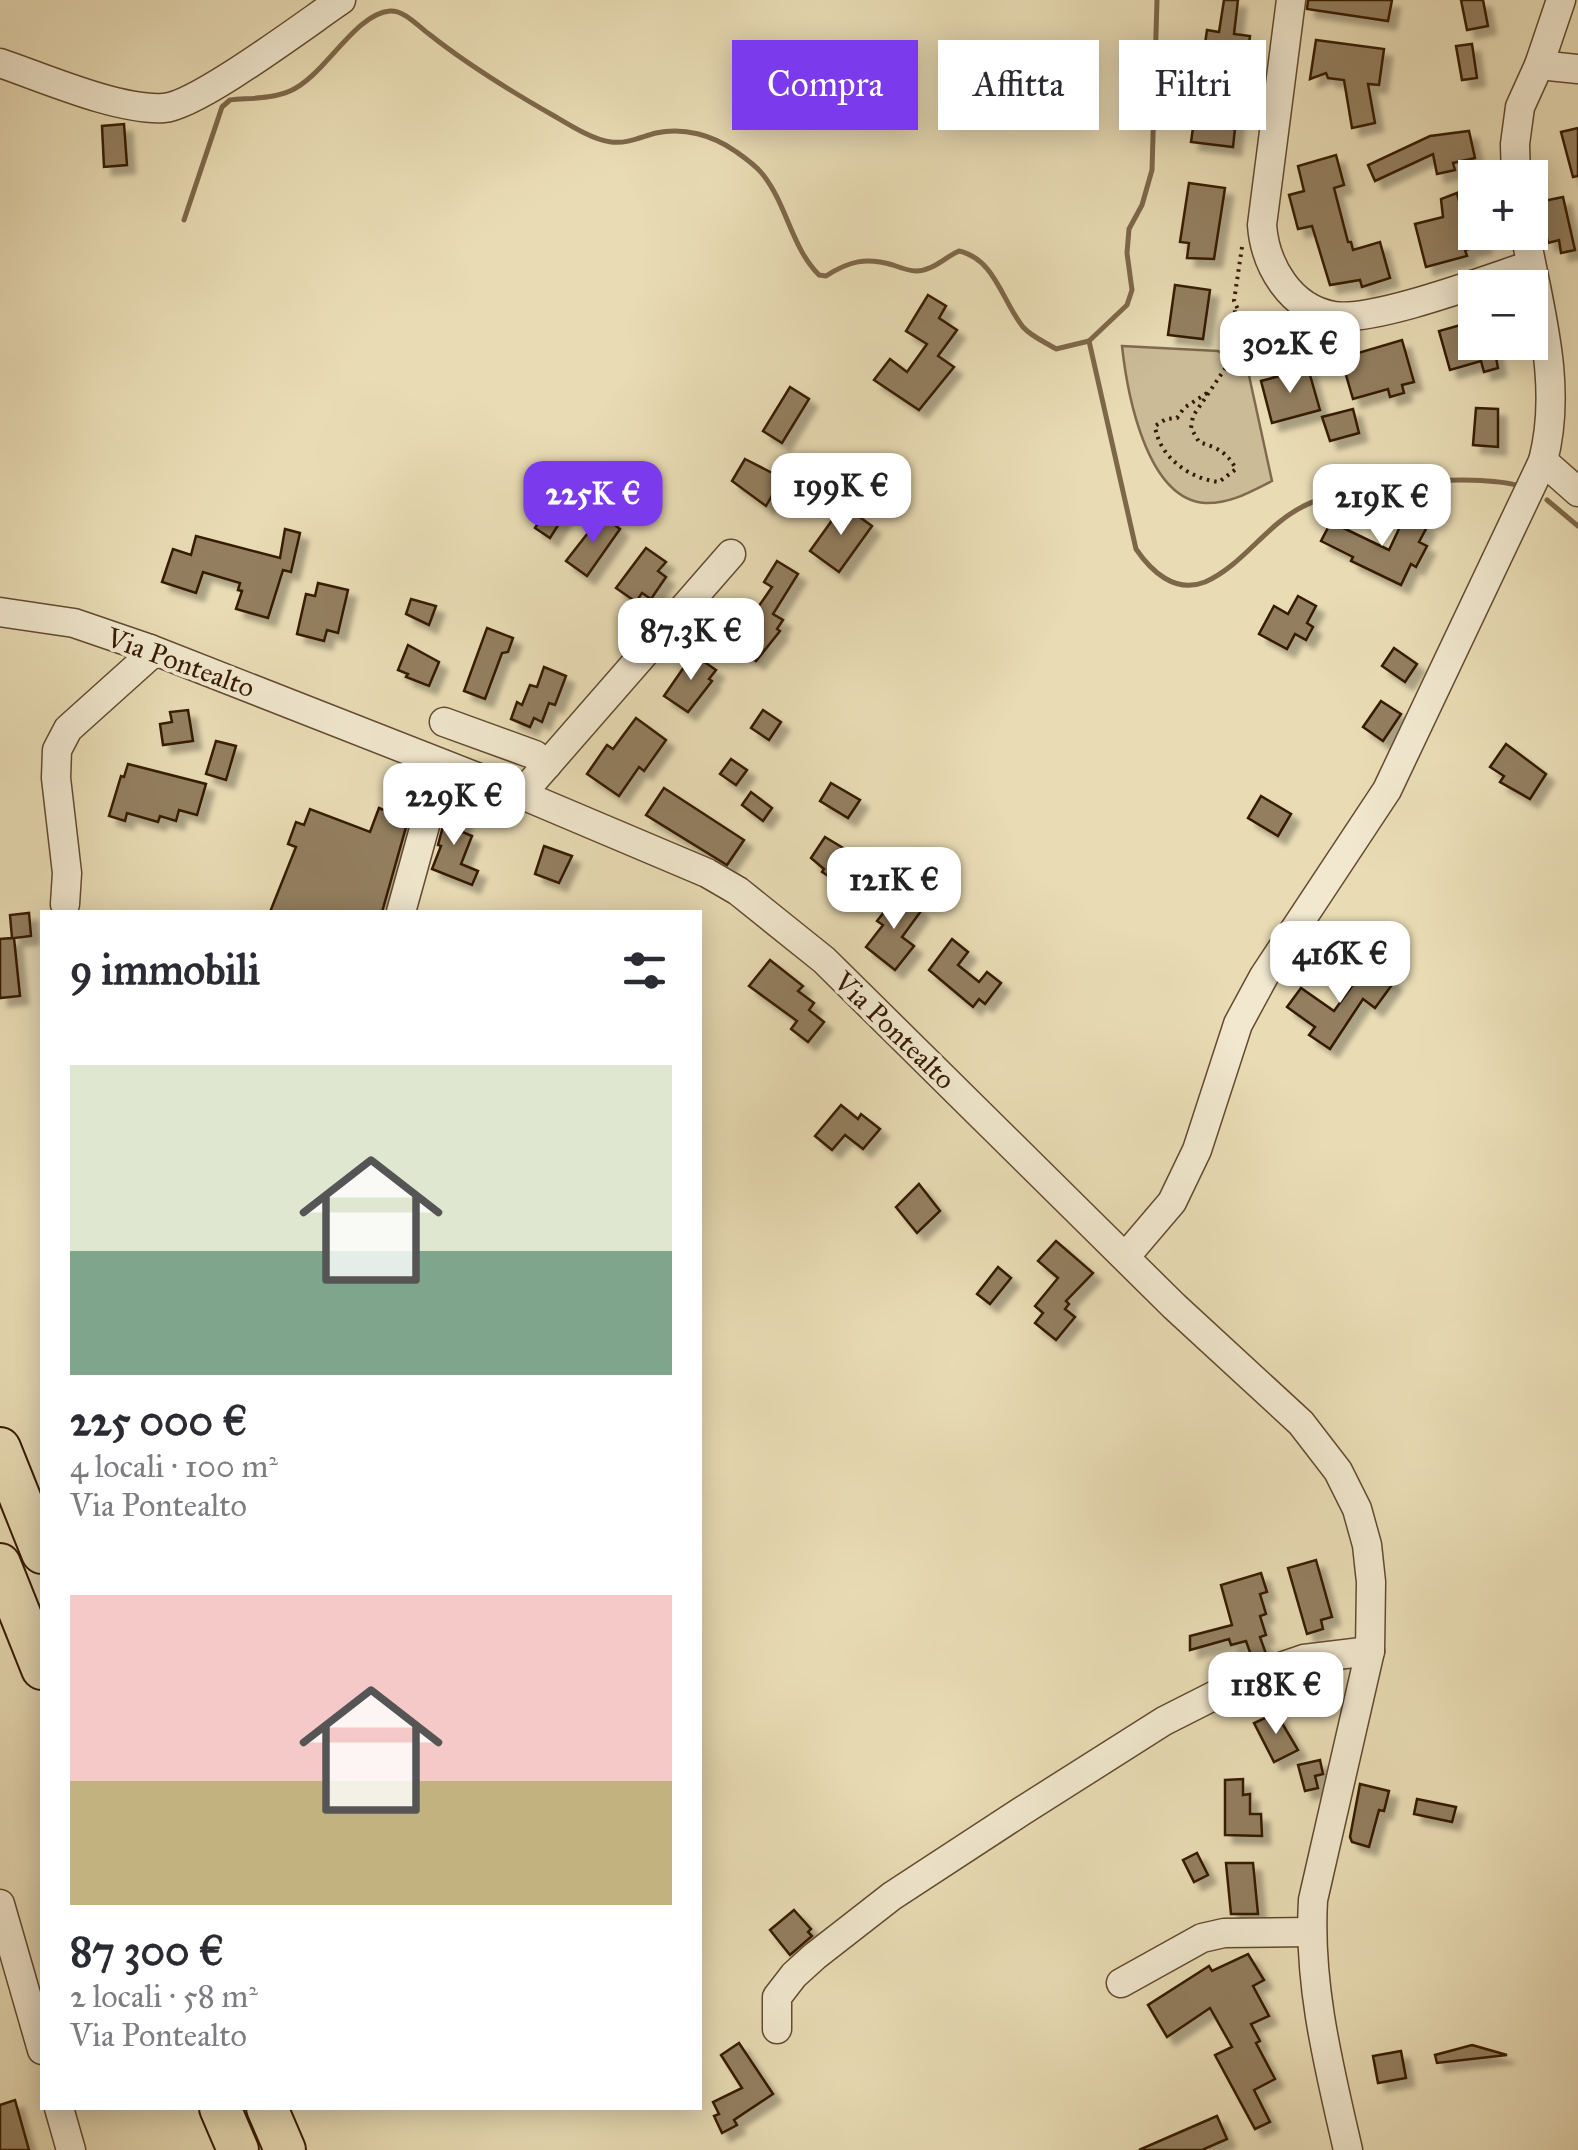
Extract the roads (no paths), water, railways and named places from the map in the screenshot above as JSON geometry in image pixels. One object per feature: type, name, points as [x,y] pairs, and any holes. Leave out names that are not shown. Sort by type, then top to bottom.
[{"type":"highway","points":[[0,1448],[40,1548]]},
{"type":"highway","points":[[0,1564],[40,1664]]},
{"type":"highway","points":[[221,2110],[238,2150]]},
{"type":"highway","points":[[269,2110],[284,2150]]},
{"type":"street","points":[[0,63],[131,106],[166,108],[194,98],[341,0]]},
{"type":"street","points":[[1291,0],[1262,225],[1264,249],[1283,286],[1312,308],[1336,316],[1412,303],[1531,265]]},
{"type":"street","points":[[1515,160],[1520,108],[1561,0]]},
{"type":"street","points":[[1539,64],[1578,69]]},
{"type":"street","points":[[1126,1256],[1172,1202],[1197,1150],[1238,1024],[1264,976],[1387,790],[1543,460],[1552,426],[1550,371],[1528,250]]},
{"type":"street","points":[[1543,460],[1578,492]]},
{"type":"street","points":[[525,796],[546,765],[732,554]]},
{"type":"street","name":"Via Pontealto","points":[[0,612],[74,623],[150,648],[525,796],[707,873],[768,912],[824,960],[1207,1337],[1301,1424],[1338,1471],[1357,1510],[1367,1545],[1371,1582],[1370,1651],[1316,1884],[1311,1932],[1324,2047],[1348,2150]]},
{"type":"street","points":[[65,904],[68,873],[56,778],[57,750],[68,729],[147,658],[150,648]]},
{"type":"street","points":[[444,722],[535,755],[546,765]]},
{"type":"street","points":[[403,910],[442,764]]},
{"type":"street","points":[[777,2029],[777,1997],[815,1956],[892,1896],[1022,1811],[1164,1721],[1251,1677],[1304,1660],[1370,1651]]},
{"type":"street","points":[[0,1904],[40,2043]]},
{"type":"street","points":[[1122,1984],[1202,1938],[1224,1933],[1311,1932]]},
{"type":"street","points":[[60,2110],[72,2150]]},
{"type":"waterway","points":[[1157,0],[1152,170],[1142,205],[1129,229],[1127,253],[1132,290],[1127,305],[1089,341],[1136,549],[1165,578],[1194,585],[1231,566],[1289,515],[1322,499],[1378,487],[1442,480],[1520,486]]},
{"type":"waterway","points":[[184,220],[222,107],[230,100],[290,91],[315,73],[364,23],[395,11],[491,78],[590,136],[617,142],[677,131],[726,145],[764,176],[802,252],[819,275],[866,261],[922,270],[959,251],[971,255],[990,272],[1016,317],[1034,337],[1056,349],[1089,341]]},
{"type":"waterway","points":[[1547,500],[1578,526]]}]
